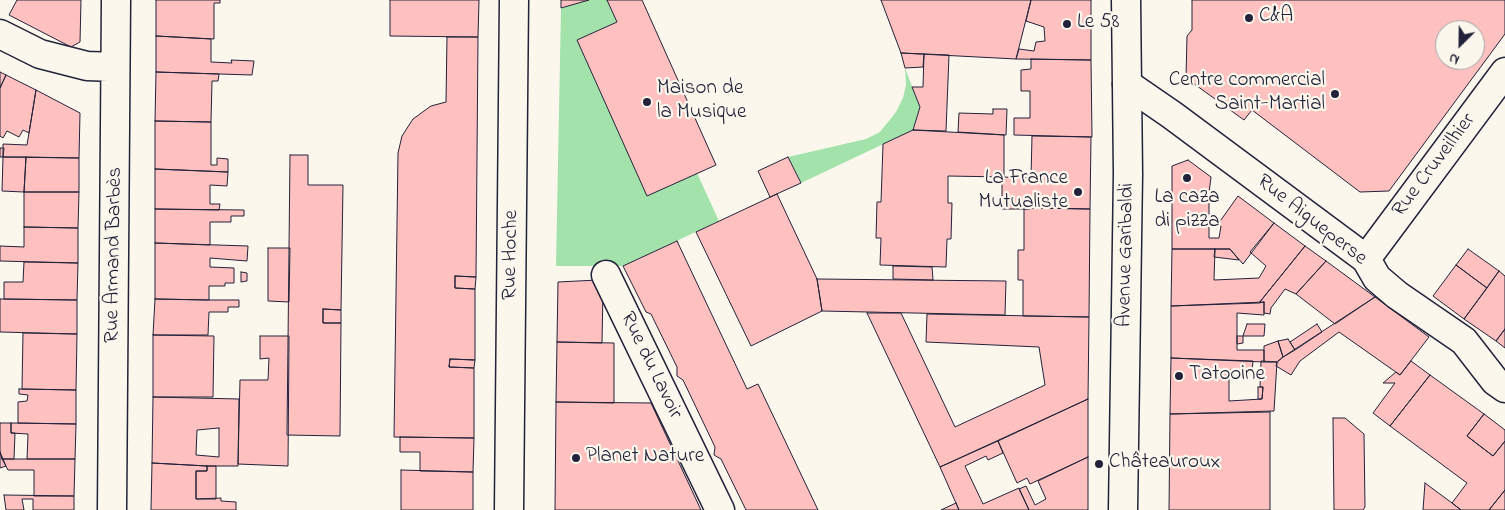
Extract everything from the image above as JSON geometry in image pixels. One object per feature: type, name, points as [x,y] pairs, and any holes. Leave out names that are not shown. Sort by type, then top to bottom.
[{"type":"street","name":"Rue Armand Barbès","points":[[112,510],[116,0]]},
{"type":"street","name":"Rue Hoche","points":[[509,510],[514,0]]},
{"type":"street","name":"Avenue Garibaldi","points":[[1123,510],[1128,174],[1126,0]]},
{"type":"street","points":[[0,34],[40,54],[87,66],[115,67]]},
{"type":"street","name":"Rue Cruveilhier","points":[[1366,259],[1505,72]]},
{"type":"street","name":"Rue Aigueperse","points":[[1127,84],[1366,259],[1377,278],[1397,295],[1464,341],[1495,381],[1505,388]]},
{"type":"street","name":"Rue du Lavoir","points":[[606,275],[720,510]]},
{"type":"green space","points":[[589,0],[607,0],[617,22],[577,40],[647,195],[697,173],[719,221],[623,266],[556,266],[561,8]]},
{"type":"green space","points":[[905,68],[920,107],[913,130],[801,183],[788,157],[866,139],[880,132],[896,112],[903,98],[906,85]]},
{"type":"building","points":[[17,0],[81,0],[80,42],[71,47],[9,15]]},
{"type":"building","points":[[156,0],[220,0],[220,3],[214,3],[214,39],[156,36]]},
{"type":"building","points":[[390,0],[479,0],[478,37],[390,36]]},
{"type":"building","points":[[561,0],[589,0],[561,8]]},
{"type":"building","name":"Maison de la Musique","points":[[607,0],[642,0],[716,165],[647,196],[577,40],[617,22]]},
{"type":"building","points":[[881,0],[1031,0],[1016,59],[901,53]]},
{"type":"building","points":[[1031,0],[1091,0],[1091,60],[1016,59],[1019,49],[1034,51],[1036,42],[1045,41],[1044,27],[1026,21]]},
{"type":"building","name":"Centre commercial Saint-Martial","points":[[1192,0],[1505,0],[1505,34],[1485,61],[1485,20],[1435,20],[1435,70],[1478,70],[1389,191],[1360,192],[1252,110],[1244,120],[1186,78],[1187,36],[1192,30]]},
{"type":"building","points":[[156,36],[211,39],[211,62],[232,63],[231,60],[254,61],[252,75],[156,72]]},
{"type":"building","points":[[447,37],[478,37],[476,277],[455,276],[455,288],[475,289],[475,360],[450,359],[449,367],[474,368],[474,438],[394,437],[398,153],[402,136],[413,119],[431,106],[446,102]]},
{"type":"building","points":[[901,53],[924,54],[923,67],[905,68]]},
{"type":"building","points":[[924,54],[949,55],[946,131],[913,130],[920,107],[912,87],[923,87]]},
{"type":"building","points":[[1031,59],[1091,60],[1092,137],[1014,135],[1014,118],[1030,118],[1030,91],[1021,91],[1021,70],[1031,69]]},
{"type":"building","points":[[0,72],[6,75],[0,88]]},
{"type":"building","points":[[156,72],[219,74],[218,81],[212,81],[211,122],[155,121]]},
{"type":"building","points":[[6,75],[36,90],[29,133],[23,130],[19,137],[7,131],[3,138],[0,136],[0,88]]},
{"type":"building","points":[[36,90],[80,113],[79,158],[3,157],[3,144],[27,145]]},
{"type":"building","points":[[993,109],[1007,109],[1006,135],[958,132],[959,113],[993,114]]},
{"type":"building","points":[[155,121],[211,122],[211,165],[217,165],[217,158],[228,159],[228,172],[155,169]]},
{"type":"building","points":[[913,130],[1004,135],[1004,177],[948,176],[948,203],[952,203],[951,239],[947,239],[946,267],[880,265],[881,238],[876,238],[877,202],[881,202],[883,144]]},
{"type":"building","points":[[1032,136],[1091,137],[1090,209],[1002,209],[1002,177],[1031,178]]},
{"type":"building","points":[[0,148],[4,148],[3,157],[0,157]]},
{"type":"building","points":[[290,155],[308,155],[308,185],[343,185],[341,310],[323,309],[323,323],[341,323],[340,436],[287,435]]},
{"type":"building","points":[[3,157],[26,157],[24,192],[2,191]]},
{"type":"building","points":[[26,157],[79,158],[79,192],[24,192]]},
{"type":"building","points":[[788,157],[801,183],[770,197],[758,171]]},
{"type":"building","points":[[1188,160],[1211,177],[1209,238],[1219,238],[1221,226],[1218,224],[1238,196],[1274,223],[1243,264],[1230,249],[1172,249],[1172,166]]},
{"type":"building","points":[[155,169],[228,172],[227,186],[210,185],[210,204],[220,204],[219,210],[155,209]]},
{"type":"building","points":[[24,192],[79,192],[78,228],[24,227]]},
{"type":"building","points":[[777,194],[817,279],[822,311],[751,346],[696,232]]},
{"type":"building","points":[[155,209],[244,210],[244,216],[231,216],[231,222],[210,222],[210,245],[155,243]]},
{"type":"building","points":[[1024,209],[1090,209],[1089,317],[1023,316],[1023,280],[1018,280],[1018,250],[1024,250]]},
{"type":"building","points":[[1274,223],[1305,246],[1259,303],[1171,306],[1172,249],[1215,249],[1214,280],[1259,278],[1266,266],[1250,252]]},
{"type":"building","points":[[24,227],[78,228],[78,263],[0,261],[0,246],[24,247]]},
{"type":"building","points":[[677,241],[747,389],[758,384],[818,510],[746,510],[721,459],[714,455],[715,447],[683,380],[677,376],[677,367],[651,314],[646,312],[623,266]]},
{"type":"building","points":[[155,243],[248,246],[247,261],[210,258],[210,267],[234,268],[234,283],[225,283],[225,286],[209,286],[209,300],[155,299]]},
{"type":"building","points":[[1305,246],[1326,261],[1296,294],[1285,289],[1271,308],[1270,314],[1264,313],[1264,302],[1259,303]]},
{"type":"building","points":[[268,248],[290,248],[289,302],[268,301]]},
{"type":"building","points":[[1215,249],[1230,249],[1239,260],[1214,257]]},
{"type":"building","points":[[1468,249],[1499,271],[1487,288],[1456,265]]},
{"type":"building","points":[[1326,261],[1375,297],[1335,324],[1296,294]]},
{"type":"building","points":[[24,262],[78,263],[77,300],[4,299],[4,282],[23,282]]},
{"type":"building","points":[[1456,265],[1487,288],[1464,319],[1433,296]]},
{"type":"building","points":[[893,266],[932,267],[933,280],[893,279]]},
{"type":"building","points":[[1499,271],[1505,276],[1505,329],[1496,341],[1464,319]]},
{"type":"building","points":[[241,272],[247,273],[247,281],[241,282]]},
{"type":"building","points":[[455,276],[476,277],[475,289],[455,288]]},
{"type":"building","points":[[817,279],[1006,281],[1005,315],[822,311]]},
{"type":"building","points":[[598,280],[603,290],[602,343],[557,342],[558,282]]},
{"type":"building","points":[[1375,297],[1429,337],[1400,375],[1339,332],[1300,361],[1291,375],[1276,366],[1277,362],[1283,357]]},
{"type":"building","points":[[0,299],[77,300],[77,334],[0,332]]},
{"type":"building","points":[[155,299],[239,300],[239,307],[228,307],[228,312],[209,312],[208,335],[153,335]]},
{"type":"building","points":[[1264,302],[1264,315],[1237,313],[1237,350],[1264,350],[1264,362],[1171,358],[1171,306]]},
{"type":"building","points":[[323,309],[341,310],[341,323],[323,323]]},
{"type":"building","points":[[867,313],[901,313],[955,427],[1045,385],[1039,347],[926,342],[927,314],[1089,317],[1088,399],[940,467]]},
{"type":"building","points":[[1247,324],[1265,324],[1264,336],[1243,336]]},
{"type":"building","points":[[1317,324],[1322,332],[1295,350],[1290,342]]},
{"type":"building","points":[[1505,329],[1505,348],[1496,341]]},
{"type":"building","points":[[23,333],[77,334],[76,390],[22,389]]},
{"type":"building","points":[[153,335],[214,336],[213,397],[153,397]]},
{"type":"building","points":[[260,336],[289,336],[288,466],[238,464],[240,380],[268,380],[269,358],[260,359]]},
{"type":"building","points":[[1237,336],[1243,336],[1243,343],[1237,344]]},
{"type":"building","points":[[1288,339],[1295,350],[1283,357],[1278,341]]},
{"type":"building","points":[[1278,341],[1283,357],[1277,362],[1264,362],[1264,346]]},
{"type":"building","points":[[557,342],[614,343],[614,403],[556,402]]},
{"type":"building","points":[[1171,358],[1253,361],[1252,372],[1229,370],[1229,401],[1262,399],[1263,387],[1260,387],[1261,361],[1277,362],[1274,411],[1170,414]]},
{"type":"building","points":[[450,359],[475,360],[474,368],[449,367]]},
{"type":"building","points":[[1411,361],[1430,375],[1390,426],[1373,413],[1395,383],[1383,383],[1396,372],[1400,375]]},
{"type":"building","points":[[1430,375],[1484,414],[1467,436],[1493,456],[1505,441],[1505,490],[1489,510],[1461,510],[1452,503],[1467,483],[1390,426]]},
{"type":"building","points":[[1258,387],[1263,387],[1262,399],[1258,399]]},
{"type":"building","points":[[19,389],[76,390],[76,424],[18,423],[18,402],[27,401],[28,395],[19,394]]},
{"type":"building","points":[[153,397],[239,399],[238,466],[152,463]],"holes":[[[219,428],[219,457],[196,455],[197,430]]]},
{"type":"building","points":[[1088,399],[1088,457],[1030,484],[1027,478],[1017,483],[998,441]]},
{"type":"building","points":[[556,402],[651,403],[701,510],[555,510]]},
{"type":"building","points":[[1270,412],[1270,510],[1169,510],[1170,414]]},
{"type":"building","points":[[1484,414],[1505,430],[1505,441],[1493,456],[1467,436]]},
{"type":"building","points":[[1333,418],[1345,418],[1364,434],[1365,507],[1363,510],[1334,510]]},
{"type":"building","points":[[0,423],[11,423],[11,433],[15,433],[14,459],[2,459],[0,452]]},
{"type":"building","points":[[11,423],[76,424],[75,459],[27,459],[28,434],[11,433]]},
{"type":"building","points":[[400,437],[474,438],[473,472],[420,471],[420,452],[400,452]]},
{"type":"building","points":[[998,441],[1003,453],[988,460],[986,456],[965,466],[983,504],[1019,488],[1029,510],[959,510],[940,467]]},
{"type":"building","points":[[0,452],[6,466],[0,468]]},
{"type":"building","points":[[1088,457],[1088,510],[1029,510],[1019,489],[1026,486],[1035,505],[1046,499],[1038,481]]},
{"type":"building","points":[[2,459],[75,459],[74,496],[34,496],[34,470],[8,470]]},
{"type":"building","points":[[152,463],[207,466],[207,471],[196,471],[196,499],[221,498],[221,501],[236,502],[236,510],[151,510]]},
{"type":"building","points":[[207,466],[216,466],[216,499],[196,499],[196,471],[207,471]]},
{"type":"building","points":[[401,470],[473,472],[473,510],[401,510]]},
{"type":"building","points":[[1425,483],[1452,503],[1461,510],[1423,510]]},
{"type":"building","points":[[1505,490],[1505,510],[1489,510]]},
{"type":"building","points":[[4,495],[74,496],[74,510],[33,510],[33,499],[22,499],[24,510],[6,510]]},
{"type":"building","points":[[956,503],[959,510],[941,510]]},
{"type":"place","name":"C&A","points":[[1249,18]]},
{"type":"place","name":"Le 58","points":[[1067,24]]},
{"type":"place","name":"Centre commercial Saint-Martial","points":[[1335,94]]},
{"type":"place","name":"Maison de la Musique","points":[[647,102]]},
{"type":"place","name":"La caza di pizza","points":[[1187,178]]},
{"type":"place","name":"La France Mutualiste","points":[[1078,192]]},
{"type":"place","name":"Tatooine","points":[[1179,376]]},
{"type":"place","name":"Planet Nature","points":[[576,458]]},
{"type":"place","name":"Châteauroux","points":[[1099,464]]}]
